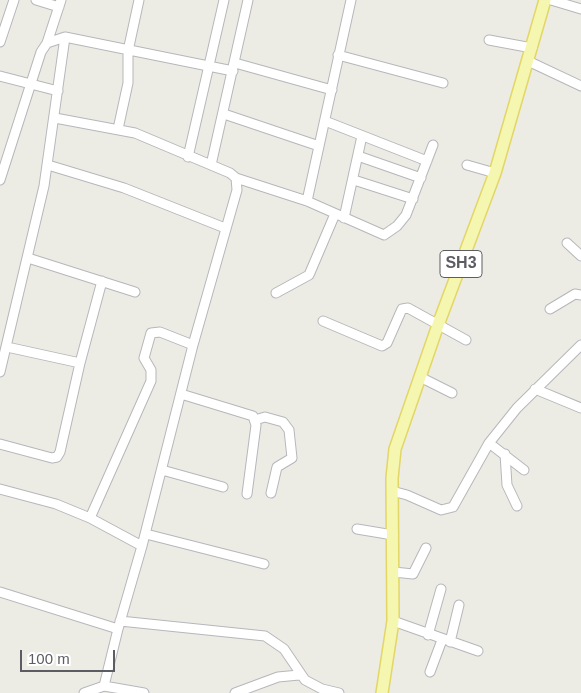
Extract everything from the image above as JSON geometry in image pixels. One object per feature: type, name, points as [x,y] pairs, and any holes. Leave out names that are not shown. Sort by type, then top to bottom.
[{"type":"main road","name":"SH3","points":[[382,693],[393,622],[392,491],[395,449],[438,325],[495,172],[546,0]]},
{"type":"street","points":[[0,42],[14,0]]},
{"type":"street","points":[[0,180],[3,161],[29,84],[41,52],[47,43],[60,4],[36,0]]},
{"type":"street","points":[[118,129],[128,83],[128,51],[139,0]]},
{"type":"street","points":[[188,157],[224,0]]},
{"type":"street","points":[[211,165],[224,114],[248,0]]},
{"type":"street","points":[[307,201],[351,0]]},
{"type":"street","points":[[551,0],[580,6]]},
{"type":"street","points":[[47,43],[65,37],[208,68],[234,67],[332,90]]},
{"type":"street","points":[[0,372],[28,258],[48,165],[65,37]]},
{"type":"street","points":[[489,40],[532,48]]},
{"type":"street","points":[[338,55],[443,83]]},
{"type":"street","points":[[528,61],[581,86]]},
{"type":"street","points":[[0,76],[58,91]]},
{"type":"street","points":[[224,114],[319,146]]},
{"type":"street","points":[[55,118],[118,129],[143,136],[188,157],[230,173],[236,178],[307,201],[384,236],[403,219],[413,199],[433,145]]},
{"type":"street","points":[[325,121],[427,161]]},
{"type":"street","points":[[344,218],[354,180],[362,136]]},
{"type":"street","points":[[358,156],[421,178]]},
{"type":"street","points":[[48,165],[124,188],[225,228]]},
{"type":"street","points":[[467,165],[495,172]]},
{"type":"street","points":[[104,686],[119,625],[146,534],[193,345],[236,190],[236,178]]},
{"type":"street","points":[[354,180],[413,199]]},
{"type":"street","points":[[276,293],[309,275],[335,214]]},
{"type":"street","points":[[567,243],[581,256]]},
{"type":"street","points":[[28,258],[135,292]]},
{"type":"street","points":[[0,444],[52,458],[57,457],[60,452],[80,363],[102,281]]},
{"type":"street","points":[[550,308],[575,294],[581,294]]},
{"type":"street","points":[[323,321],[382,346],[387,343],[405,307],[466,340]]},
{"type":"street","points":[[90,518],[151,381],[151,370],[144,358],[151,333],[160,332],[193,345]]},
{"type":"street","points":[[392,491],[441,510],[449,510],[456,504],[489,443],[517,408],[581,345]]},
{"type":"street","points":[[7,347],[80,363]]},
{"type":"street","points":[[420,377],[452,393]]},
{"type":"street","points":[[535,390],[581,408]]},
{"type":"street","points":[[181,394],[248,414],[255,420]]},
{"type":"street","points":[[255,420],[265,418],[283,422],[289,430],[292,458],[277,467],[271,493]]},
{"type":"street","points":[[247,494],[255,420]]},
{"type":"street","points":[[489,443],[524,470]]},
{"type":"street","points":[[505,454],[508,485],[517,506]]},
{"type":"street","points":[[162,470],[223,487]]},
{"type":"street","points":[[0,489],[46,501],[90,518],[142,546]]},
{"type":"street","points":[[357,529],[393,535]]},
{"type":"street","points":[[146,534],[264,564]]},
{"type":"street","points":[[394,572],[407,575],[413,574],[426,548]]},
{"type":"street","points":[[428,635],[441,589]]},
{"type":"street","points":[[0,592],[119,625],[265,636],[284,649],[299,675],[312,686],[338,693]]},
{"type":"street","points":[[430,672],[446,641],[458,605]]},
{"type":"street","points":[[393,622],[478,652]]},
{"type":"street","points":[[235,693],[278,677],[299,675]]},
{"type":"street","points":[[84,693],[104,686],[144,693]]}]
